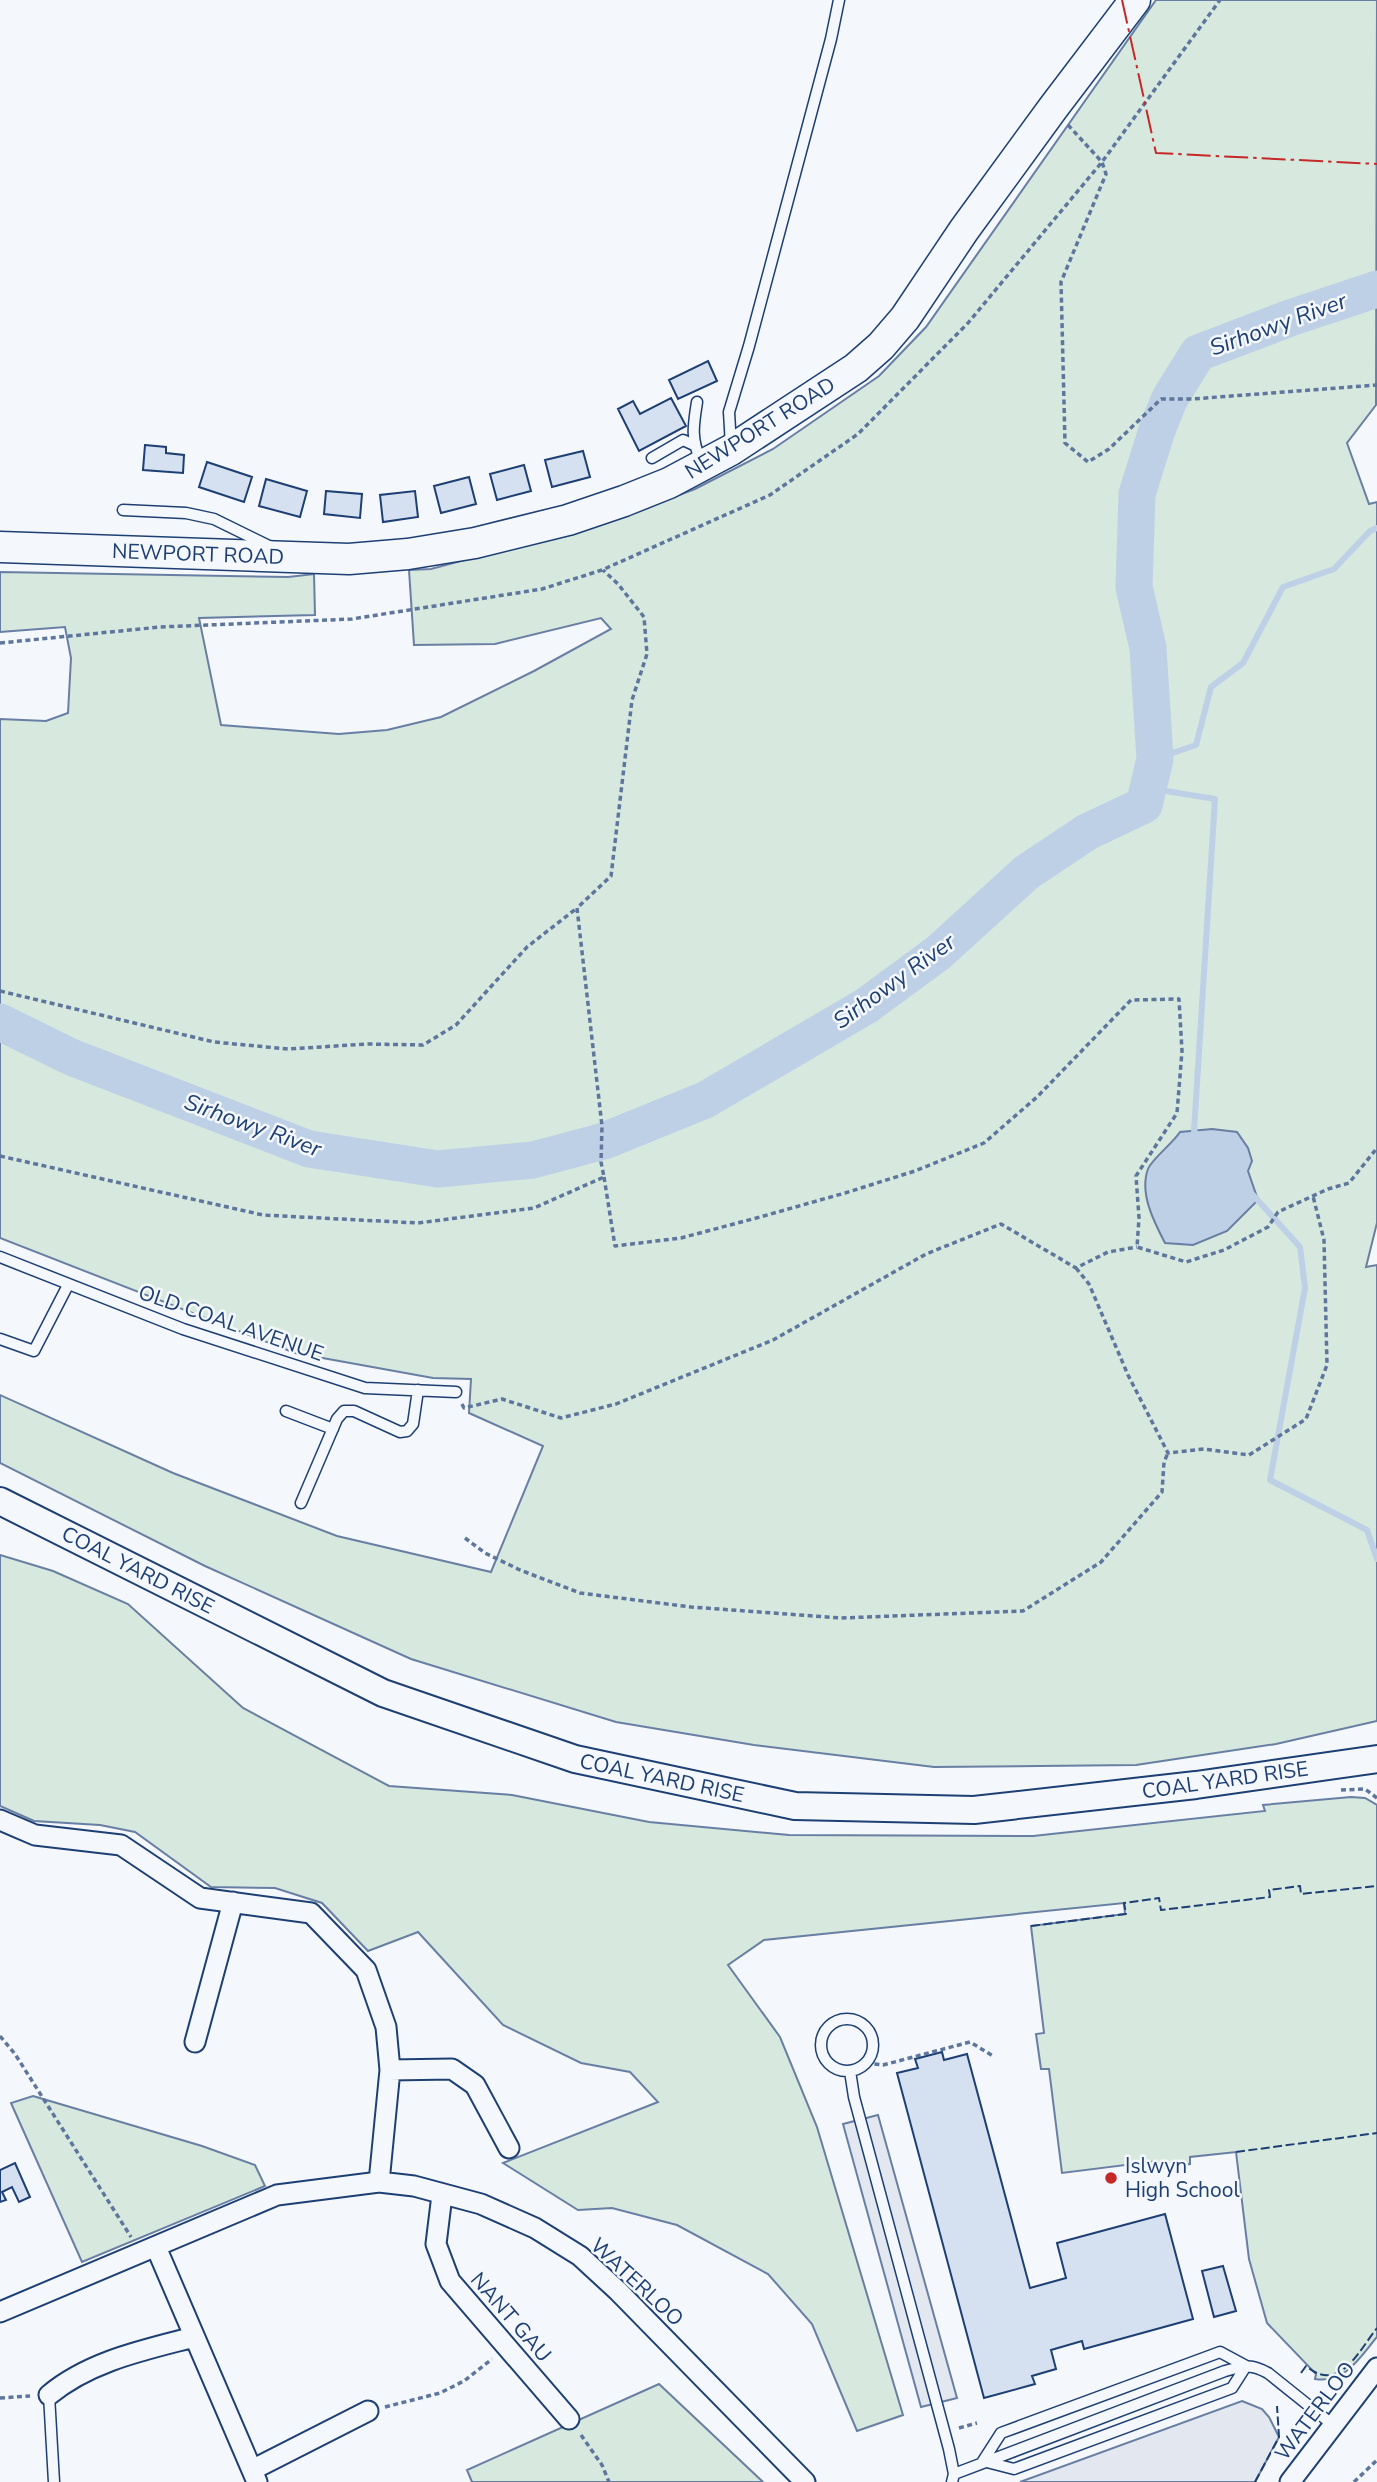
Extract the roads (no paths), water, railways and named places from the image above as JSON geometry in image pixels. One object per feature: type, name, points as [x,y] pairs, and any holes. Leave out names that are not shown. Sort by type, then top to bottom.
[{"type":"main road","name":"NEWPORT ROAD","points":[[0,547],[349,559],[408,554],[475,543],[568,520],[624,501],[698,455],[731,450],[856,368],[881,346],[905,318],[964,230],[1135,0]]},
{"type":"main road","name":"COAL YARD RISE","points":[[0,1501],[383,1693],[575,1759],[795,1806],[974,1810],[1196,1785],[1377,1759]]},
{"type":"street","points":[[0,1819],[35,1835],[121,1844],[200,1898],[311,1913],[366,1970],[386,2027],[390,2070],[379,2182]]},
{"type":"street","points":[[195,2042],[233,1902]]},
{"type":"street","points":[[390,2070],[452,2069],[475,2085],[509,2148]]},
{"type":"street","name":"WATERLOO","points":[[0,2312],[277,2195],[379,2182],[414,2186],[481,2204],[535,2228],[580,2256],[646,2319],[805,2482]]},
{"type":"street","name":"NANT GAU","points":[[442,2195],[436,2244],[450,2281],[569,2419]]},
{"type":"street","points":[[149,2250],[194,2337],[255,2476],[368,2411]]},
{"type":"street","points":[[49,2395],[65,2381],[122,2356],[194,2337]]},
{"type":"street","name":"WATERLOO","points":[[1290,2482],[1377,2368]]},
{"type":"lane","points":[[731,450],[729,412],[749,346],[839,0]]},
{"type":"lane","points":[[697,402],[692,432],[698,455]]},
{"type":"lane","points":[[652,458],[683,440],[698,455]]},
{"type":"lane","points":[[123,510],[186,513],[214,519],[291,557]]},
{"type":"lane","name":"OLD COAL AVENUE","points":[[0,1257],[183,1329],[365,1388],[456,1392]]},
{"type":"lane","points":[[0,1339],[34,1351],[68,1284]]},
{"type":"lane","points":[[301,1503],[332,1429],[344,1411],[354,1411],[400,1432],[407,1431],[413,1423],[418,1390]]},
{"type":"lane","points":[[286,1410],[332,1429]]},
{"type":"lane","points":[[853,2020],[868,2030],[873,2047],[866,2063],[850,2071],[833,2067],[822,2052],[823,2035],[836,2022],[853,2020]]},
{"type":"lane","points":[[850,2071],[854,2097],[949,2449],[953,2478],[983,2461],[1246,2365]]},
{"type":"lane","points":[[983,2461],[1001,2433],[1220,2352],[1268,2372],[1333,2425]]},
{"type":"lane","points":[[983,2461],[1014,2469],[1232,2388],[1246,2365]]},
{"type":"lane","points":[[49,2395],[54,2482]]},
{"type":"water","points":[[1212,1129],[1237,1132],[1248,1148],[1252,1161],[1248,1171],[1258,1200],[1227,1231],[1193,1245],[1165,1243],[1152,1217],[1147,1197],[1145,1188],[1148,1169],[1180,1132]]},
{"type":"waterway","name":"Sirhowy River","points":[[0,1022],[71,1057],[309,1149],[438,1169],[533,1160],[604,1141],[705,1100],[866,1006],[938,953],[1027,872],[1087,832],[1144,805],[1155,759],[1148,648],[1134,587],[1137,494],[1170,398],[1198,353],[1377,289]]},
{"type":"waterway","points":[[1155,759],[1196,745],[1211,687],[1243,663],[1283,587],[1334,569],[1370,531],[1377,528]]},
{"type":"waterway","points":[[1148,788],[1215,799],[1194,1131],[1199,1136]]},
{"type":"waterway","points":[[1253,1195],[1300,1247],[1305,1288],[1270,1480],[1367,1530],[1377,1559]]},
{"type":"place","name":"Islwyn High School","points":[[1111,2178]]}]
